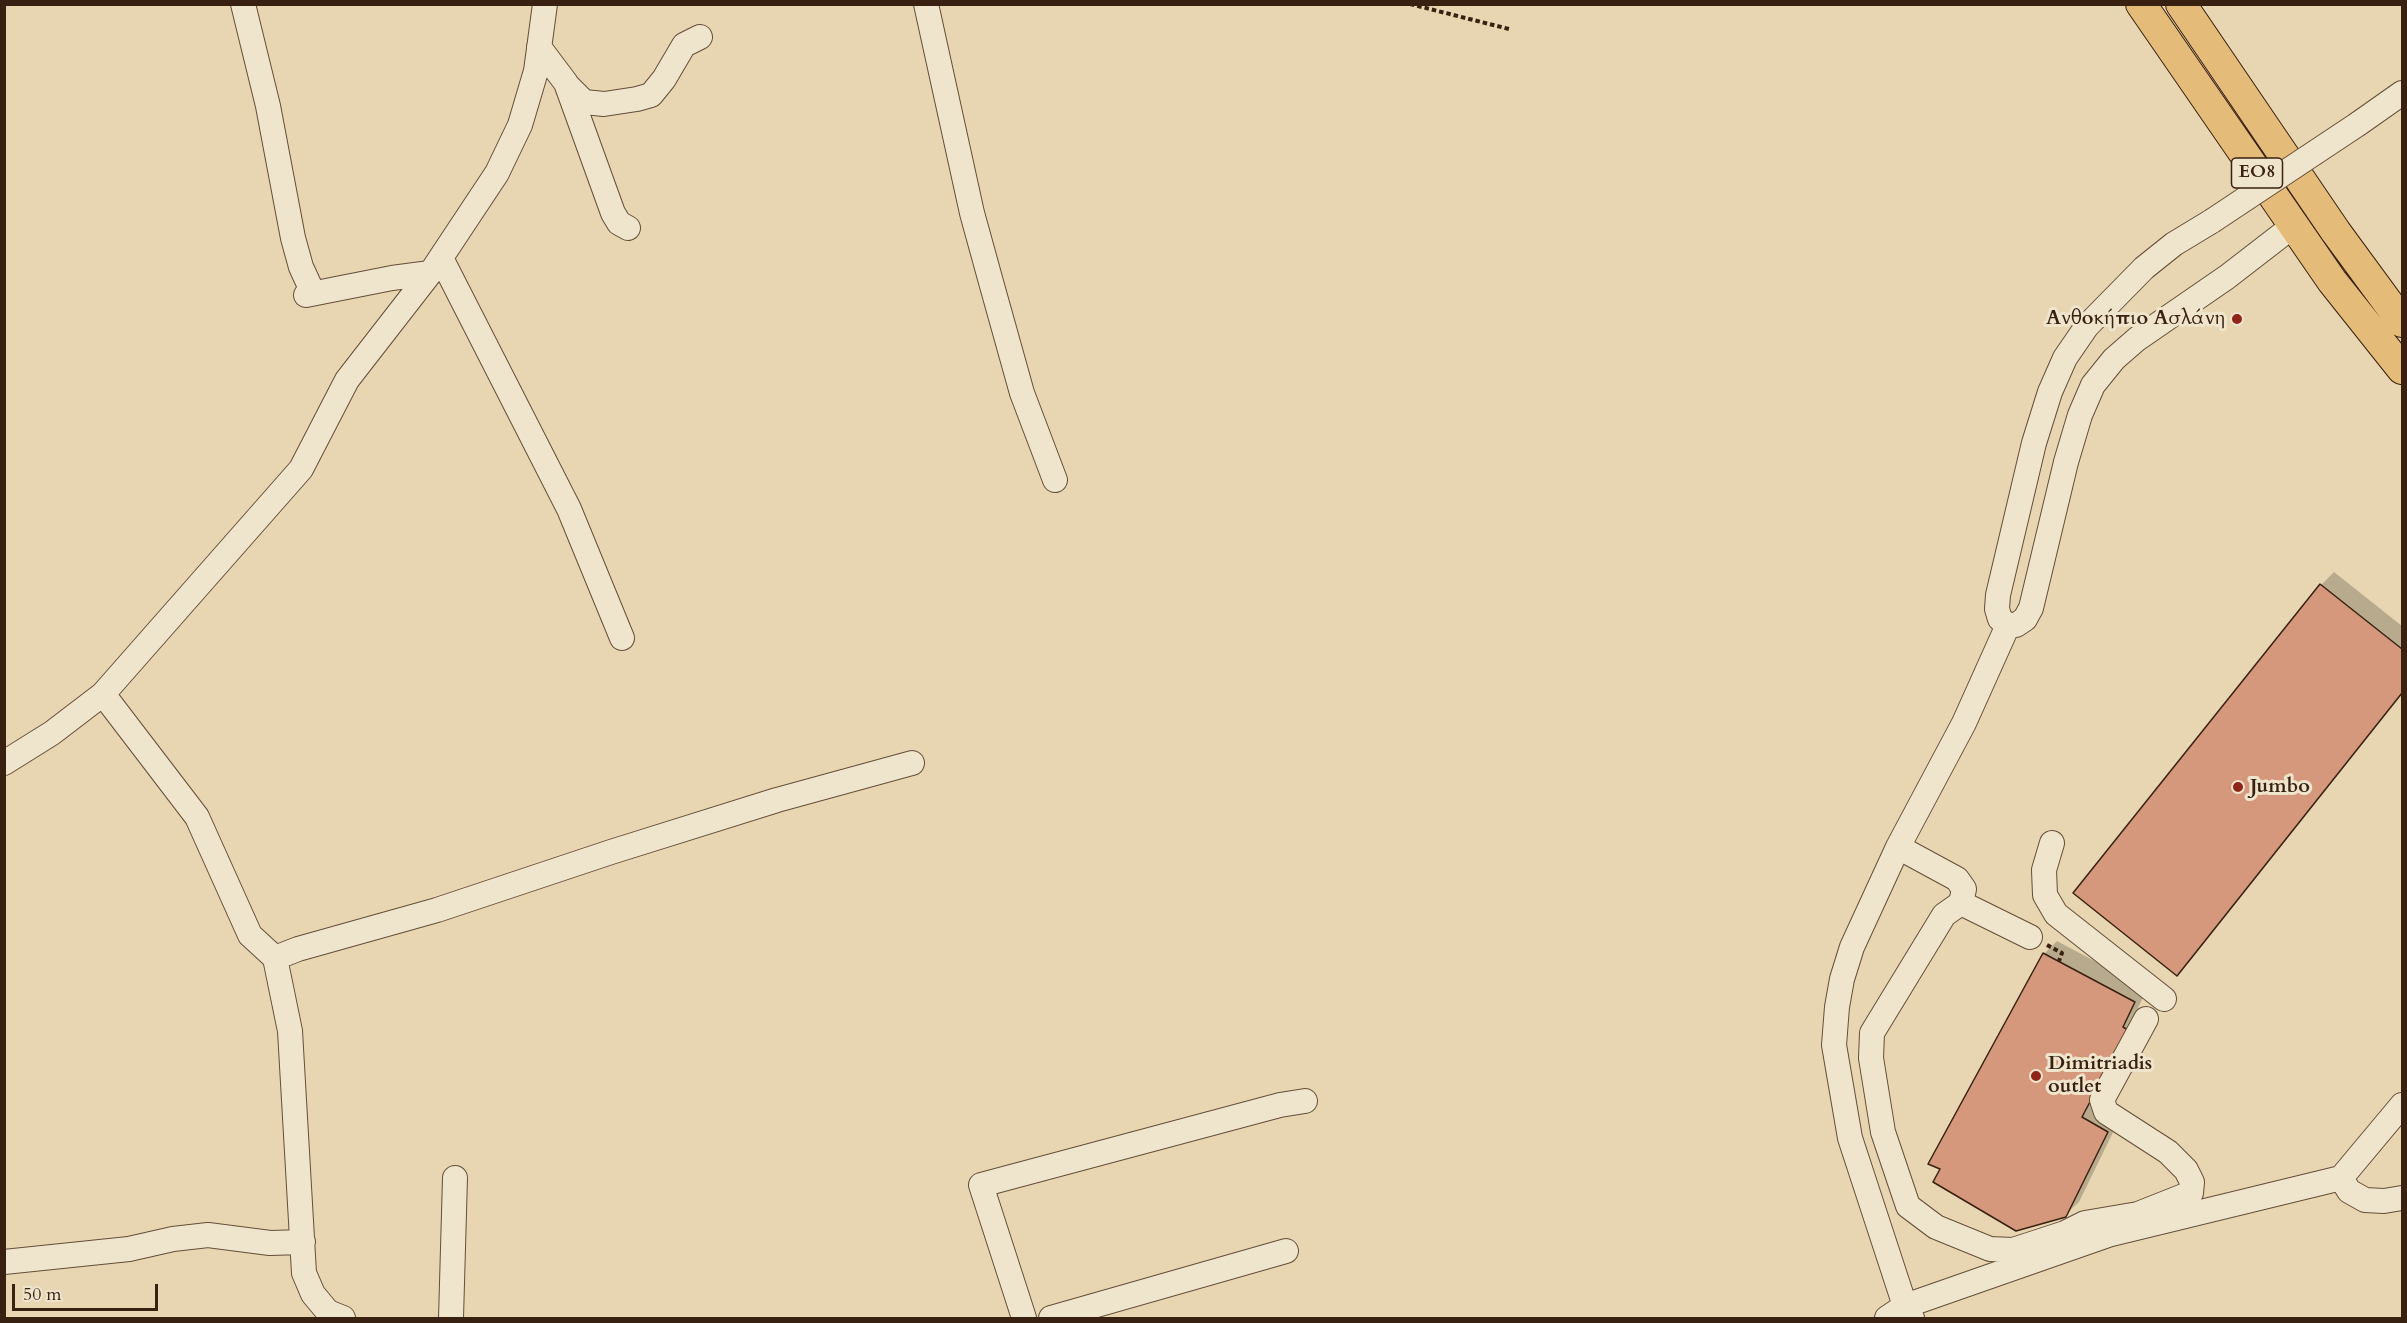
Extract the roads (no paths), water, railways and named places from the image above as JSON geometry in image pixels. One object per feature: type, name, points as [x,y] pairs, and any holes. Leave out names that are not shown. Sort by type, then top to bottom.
[{"type":"main road","name":"ΕΟ8","points":[[2141,4],[2332,281],[2403,369]]},
{"type":"main road","name":"ΕΟ8","points":[[2181,4],[2336,232],[2403,322]]},
{"type":"street","points":[[243,4],[268,106],[292,238],[310,294],[392,278],[435,265]]},
{"type":"street","points":[[4,763],[52,733],[103,694],[302,469],[346,380],[435,265],[498,173],[520,125],[536,71],[545,4]]},
{"type":"street","points":[[926,4],[987,271],[1022,393],[1055,480]]},
{"type":"street","points":[[539,47],[566,83],[584,102],[604,104],[651,95],[664,79],[684,45],[700,37]]},
{"type":"street","points":[[566,83],[613,213],[620,223],[628,228]]},
{"type":"street","points":[[2293,226],[2227,277],[2137,339],[2114,359],[2093,385],[2080,415],[2066,462],[2031,608],[2025,620],[2016,625],[2008,625],[2000,619],[1996,609],[2034,442],[2050,392],[2065,358],[2087,326],[2144,268],[2175,244],[2403,93]]},
{"type":"street","points":[[435,265],[569,508],[622,638]]},
{"type":"street","points":[[2008,625],[1964,723],[1898,847],[1852,947],[1842,979],[1834,1044],[1850,1138],[1901,1314],[2111,1234],[2341,1178],[2403,1105]]},
{"type":"street","points":[[103,694],[197,817],[250,935],[275,958],[290,1031],[304,1273],[313,1294],[328,1312],[342,1318]]},
{"type":"street","points":[[275,958],[298,949],[437,910],[777,800],[912,763]]},
{"type":"street","points":[[2052,843],[2044,870],[2045,895],[2056,914],[2164,999]]},
{"type":"street","points":[[1898,847],[1957,879],[1964,889],[1961,903],[1944,915],[1872,1033],[1871,1058],[1886,1143],[1908,1206],[1936,1227],[1990,1249],[2013,1250],[2065,1233],[2085,1223],[2138,1214],[2191,1193],[2192,1182],[2186,1170],[2168,1152],[2106,1112],[2102,1100],[2146,1019]]},
{"type":"street","points":[[1961,903],[2030,937]]},
{"type":"street","points":[[1024,1318],[981,1185],[1280,1105],[1305,1101]]},
{"type":"street","points":[[451,1318],[455,1178]]},
{"type":"street","points":[[2341,1178],[2349,1191],[2365,1200],[2384,1201],[2403,1198]]},
{"type":"street","points":[[4,1262],[129,1249],[173,1239],[208,1235],[270,1243],[303,1242]]},
{"type":"street","points":[[1051,1318],[1286,1251]]},
{"type":"place","name":"Ανθοκήπιο Ασλάνη","points":[[2237,319]]},
{"type":"place","name":"Jumbo","points":[[2238,787]]},
{"type":"place","name":"Dimitriadis outlet","points":[[2036,1076]]}]
